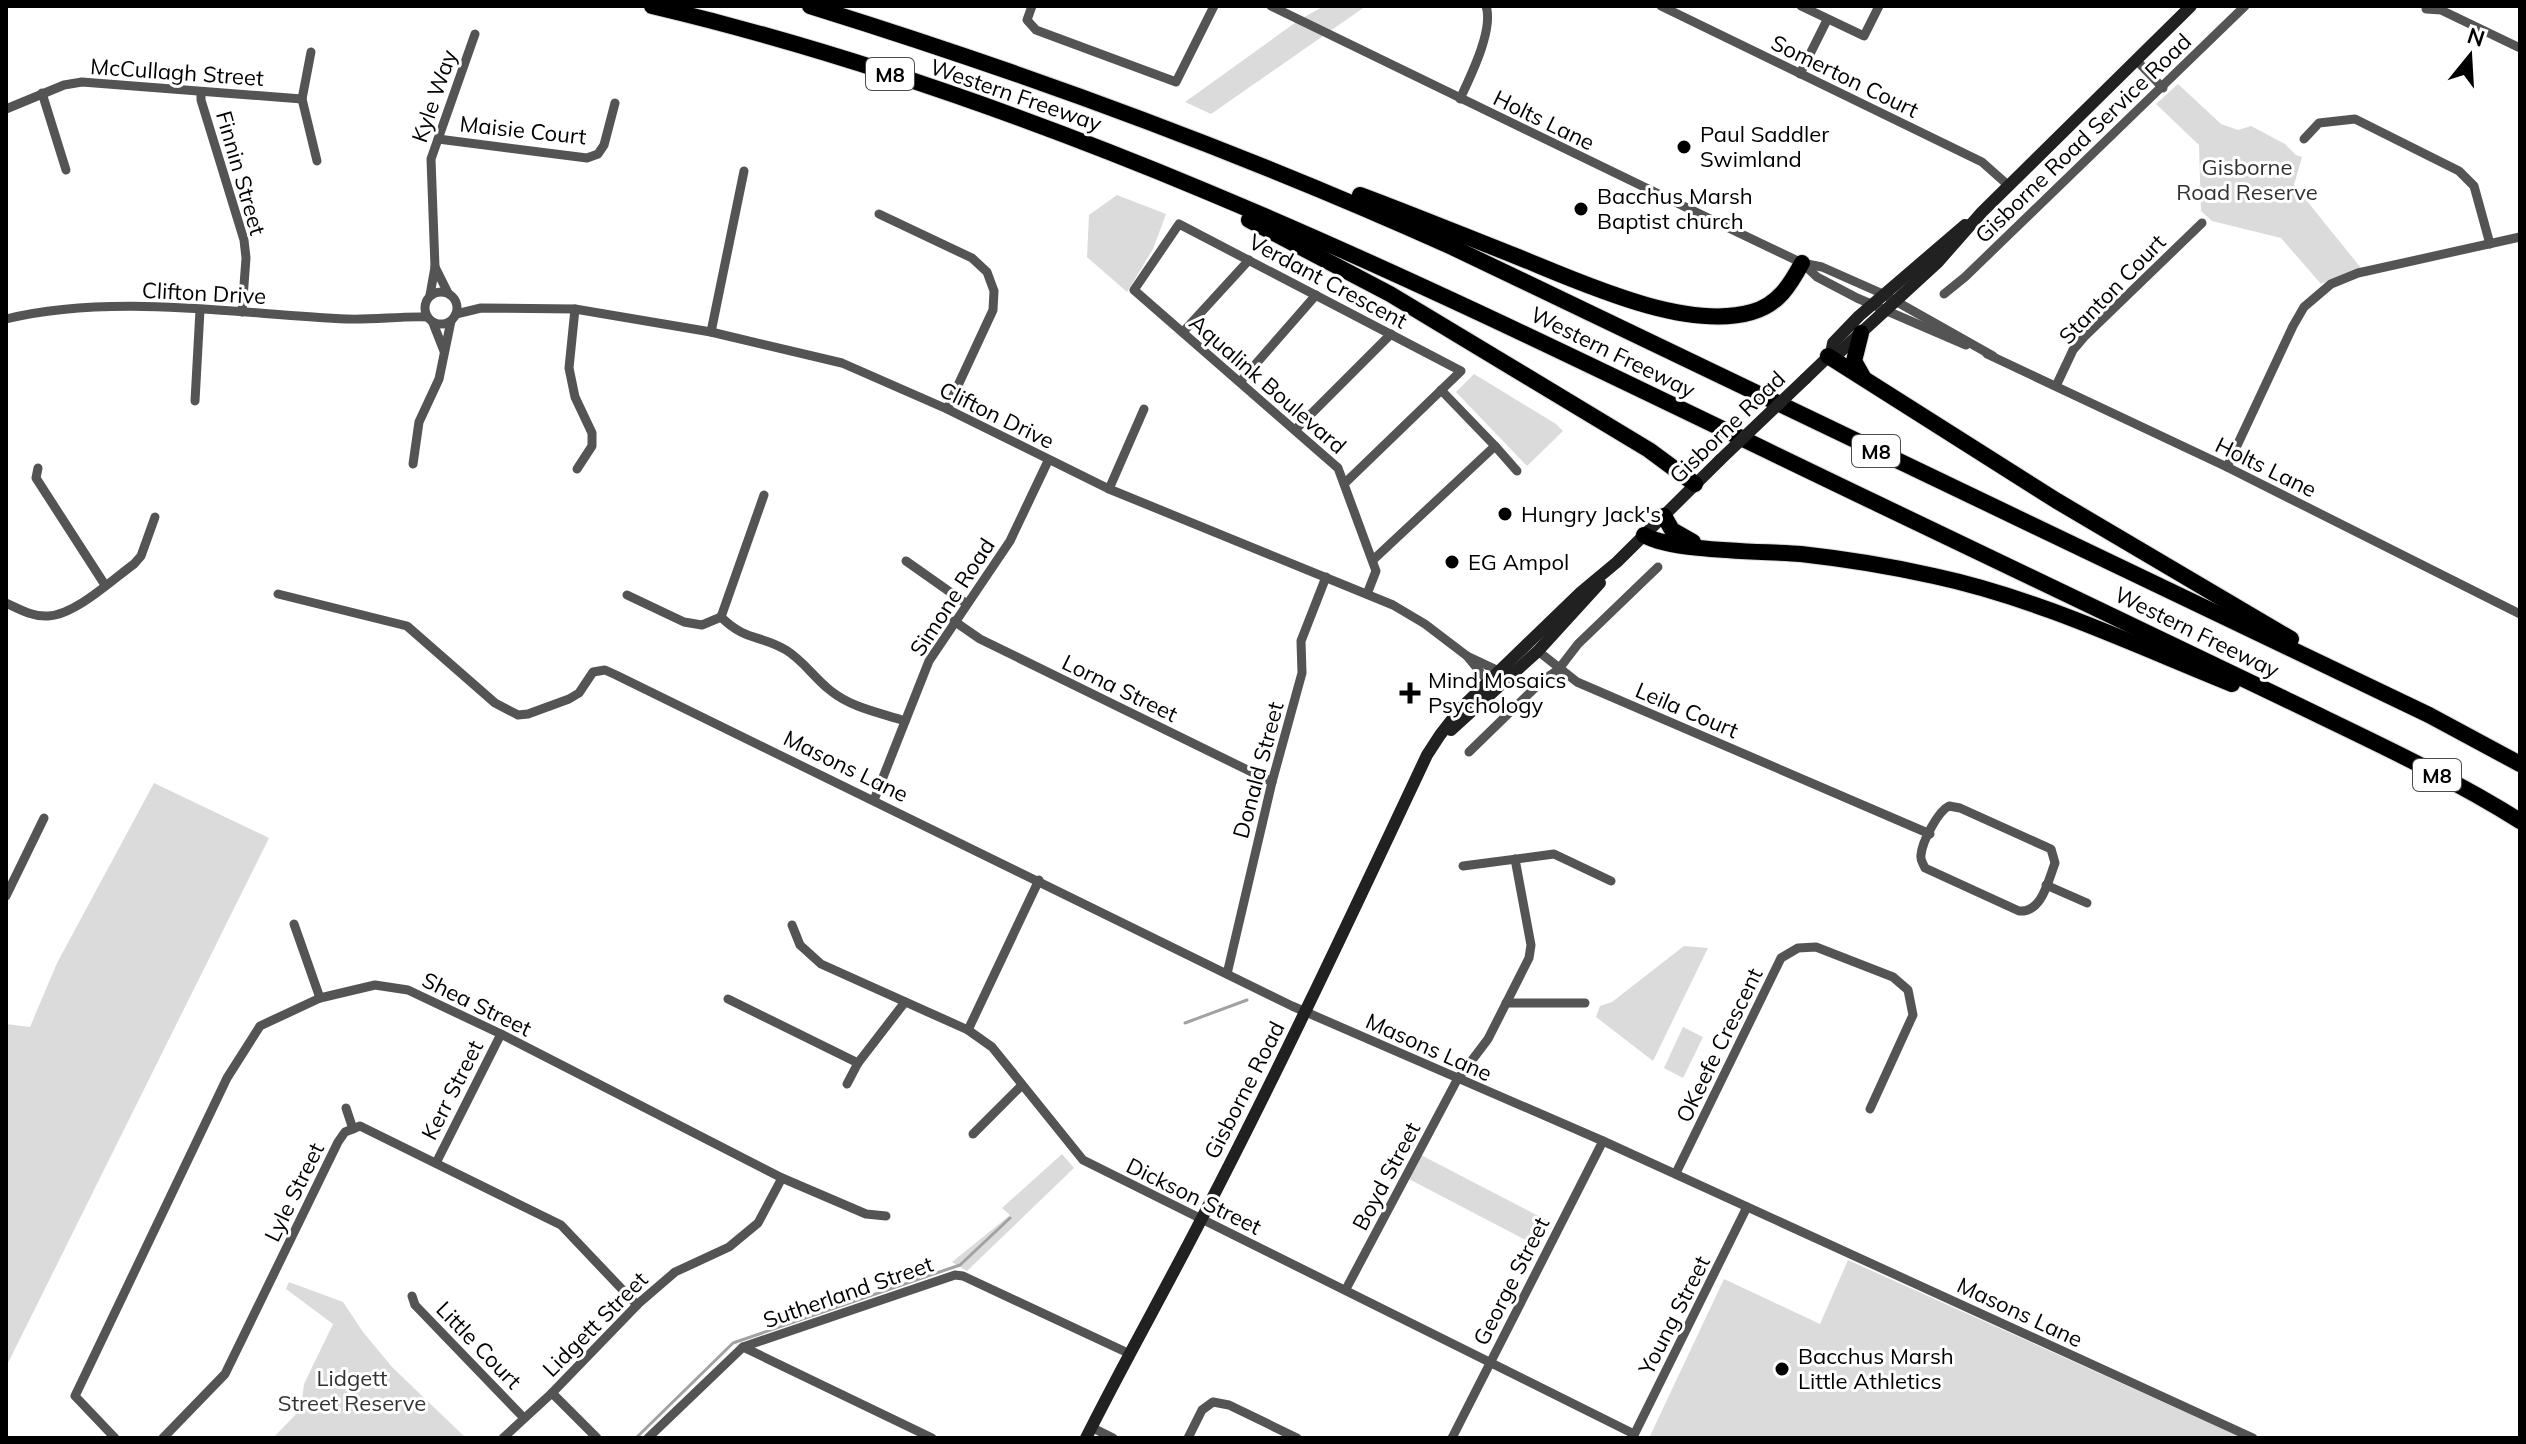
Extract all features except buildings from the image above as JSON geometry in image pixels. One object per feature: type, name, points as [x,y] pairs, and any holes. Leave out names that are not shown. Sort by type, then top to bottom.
[{"type":"highway","name":"Western Freeway","points":[[652,6],[742,29],[938,90],[1123,156],[1250,208],[1424,287],[2353,732],[2520,821]]},
{"type":"highway","name":"Western Freeway","points":[[810,6],[971,57],[1221,148],[1452,247],[2429,715],[2520,764]]},
{"type":"highway","points":[[1221,148],[1292,170],[1587,284],[1670,311],[1718,315],[1750,313],[1776,300],[1802,263]]},
{"type":"highway","points":[[1123,156],[1196,195],[1284,236],[1390,294],[1649,450],[1695,484]]},
{"type":"highway","points":[[1861,333],[1854,361],[1864,379]]},
{"type":"highway","points":[[1830,355],[2168,568],[2429,715]]},
{"type":"highway","points":[[1664,516],[1678,535],[1710,548]]},
{"type":"highway","points":[[1644,535],[1658,541],[1710,548],[1831,558],[1963,583],[2079,623],[2353,732]]},
{"type":"main road","name":"Gisborne Road","points":[[1830,355],[1833,343],[1872,304],[1982,212],[2191,6]]},
{"type":"main road","name":"Gisborne Road","points":[[1089,1433],[1305,1013],[1427,755],[1493,686],[1588,599],[1617,562],[1695,484],[1830,355],[1840,352],[1897,301],[1961,238],[1982,212]]},
{"type":"street","points":[[1032,6],[1027,20],[1036,30],[1176,82],[1214,6]]},
{"type":"street","name":"Holts Lane","points":[[1271,6],[1802,263],[1822,267],[1883,294],[1993,356]]},
{"type":"street","points":[[1460,99],[1486,32],[1486,6]]},
{"type":"street","name":"Somerton Court","points":[[1661,6],[1982,162],[2009,186]]},
{"type":"street","points":[[1801,6],[1864,36],[1879,6]]},
{"type":"street","name":"Gisborne Road Service Road","points":[[1944,294],[2163,88],[2245,6]]},
{"type":"street","points":[[2426,9],[2441,10],[2520,48]]},
{"type":"street","points":[[1800,74],[1827,20]]},
{"type":"street","name":"Kyle Way","points":[[428,299],[435,267],[431,159],[475,34]]},
{"type":"street","points":[[311,52],[302,99],[317,161]]},
{"type":"street","points":[[2136,60],[2163,88]]},
{"type":"street","name":"McCullagh Street","points":[[6,109],[64,85],[82,82],[302,99]]},
{"type":"street","name":"Finnin Street","points":[[201,92],[244,240],[246,258],[242,312]]},
{"type":"street","points":[[42,93],[66,170]]},
{"type":"street","name":"Maisie Court","points":[[438,139],[587,158],[598,154],[604,145],[615,103]]},
{"type":"street","points":[[2304,139],[2319,123],[2355,119],[2459,171],[2474,186],[2490,244]]},
{"type":"street","points":[[711,332],[744,171]]},
{"type":"street","points":[[879,214],[972,258],[987,272],[994,291],[993,310],[947,409]]},
{"type":"street","name":"Stanton Court","points":[[2056,386],[2073,350],[2084,337],[2202,223]]},
{"type":"street","name":"Verdant Crescent","points":[[1179,224],[1461,371],[1441,390]]},
{"type":"street","name":"Aqualink Boulevard","points":[[1179,224],[1134,290],[1338,468],[1373,560]]},
{"type":"street","points":[[2227,467],[2293,326],[2304,307],[2331,284],[2358,273],[2520,237]]},
{"type":"street","points":[[1183,332],[1249,260]]},
{"type":"street","name":"Holts Lane","points":[[1802,263],[1817,277],[1886,311],[1993,356],[2227,467],[2520,614]]},
{"type":"street","name":"Kyle Way","points":[[435,267],[451,296]]},
{"type":"street","points":[[402,317],[439,292],[451,296],[454,318],[439,379],[419,422],[413,464]]},
{"type":"street","points":[[1240,382],[1316,295]]},
{"type":"street","name":"Clifton Drive","points":[[451,296],[481,308]]},
{"type":"street","points":[[428,299],[430,320],[444,351]]},
{"type":"street","name":"Clifton Drive","points":[[6,319],[43,310],[103,306],[430,320]]},
{"type":"street","name":"Clifton Drive","points":[[454,318],[481,308],[575,309],[711,332],[842,363],[947,409],[1109,489],[1367,594],[1425,624],[1467,656]]},
{"type":"street","points":[[575,309],[569,368],[575,397],[592,433],[592,446],[577,469]]},
{"type":"street","points":[[195,401],[200,310]]},
{"type":"street","points":[[430,320],[442,325],[454,318]]},
{"type":"street","points":[[1295,430],[1391,334]]},
{"type":"street","points":[[1344,484],[1441,390],[1517,471]]},
{"type":"street","points":[[1109,489],[1144,409]]},
{"type":"street","points":[[1367,594],[1376,571],[1373,560],[1495,446]]},
{"type":"street","name":"Simone Road","points":[[874,800],[929,661],[1010,541],[1048,461]]},
{"type":"street","points":[[38,468],[36,478],[105,585]]},
{"type":"street","points":[[627,595],[684,622],[702,625],[721,617],[764,495]]},
{"type":"street","points":[[6,603],[27,613],[46,617],[73,608],[134,564],[141,556],[155,517]]},
{"type":"street","points":[[906,561],[967,604]]},
{"type":"street","points":[[1469,752],[1543,680],[1558,670],[1578,644],[1658,567]]},
{"type":"street","name":"Donald Street","points":[[1227,974],[1272,782],[1302,673],[1301,641],[1326,577]]},
{"type":"street","name":"Masons Lane","points":[[278,594],[407,626],[495,703],[518,715],[569,699],[579,693],[593,672],[599,670],[616,675],[1305,1013],[1676,1173],[2253,1438]]},
{"type":"street","points":[[721,617],[735,631],[783,648],[832,692],[855,705],[905,721]]},
{"type":"street","name":"Lorna Street","points":[[954,621],[980,639],[1272,782]]},
{"type":"street","name":"Leila Court","points":[[1534,647],[1558,670],[1577,682],[1930,834]]},
{"type":"street","points":[[1467,656],[1504,676]]},
{"type":"street","points":[[1467,656],[1493,686]]},
{"type":"street","points":[[1949,806],[1960,808],[2051,849],[2055,863],[2046,885],[2035,907],[2019,911],[1925,868],[1921,855],[1942,810],[1949,806]]},
{"type":"street","points":[[6,896],[44,818]]},
{"type":"street","points":[[1463,866],[1554,854],[1611,881]]},
{"type":"street","name":"Boyd Street","points":[[1346,1289],[1457,1080],[1488,1039],[1529,958],[1531,945],[1515,859]]},
{"type":"street","points":[[968,1030],[1039,880]]},
{"type":"street","points":[[2046,885],[2087,903]]},
{"type":"street","points":[[294,924],[320,998]]},
{"type":"street","name":"Dickson Street","points":[[792,925],[800,945],[821,964],[968,1030],[992,1047],[1083,1160],[1346,1289],[1633,1436]]},
{"type":"street","name":"OKeefe Crescent","points":[[1676,1173],[1781,958],[1798,948],[1816,947],[1893,977],[1908,990],[1913,1015],[1870,1109]]},
{"type":"street","name":"Shea Street","points":[[115,1438],[75,1396],[227,1078],[260,1026],[320,998],[375,985],[408,990],[501,1034],[782,1178],[866,1214],[886,1216]]},
{"type":"street","points":[[728,999],[858,1063]]},
{"type":"street","points":[[847,1084],[858,1063],[905,1002]]},
{"type":"street","points":[[1506,1003],[1585,1003]]},
{"type":"street","name":"Kerr Street","points":[[436,1163],[501,1034]]},
{"type":"street","points":[[973,1134],[1022,1085]]},
{"type":"street","points":[[346,1108],[353,1129]]},
{"type":"street","name":"Lyle Street","points":[[163,1438],[225,1374],[338,1142],[345,1132],[360,1126],[561,1225],[637,1305]]},
{"type":"street","name":"George Street","points":[[1452,1438],[1603,1141]]},
{"type":"street","name":"Lidgett Street","points":[[503,1438],[552,1393],[637,1305],[675,1272],[729,1247],[758,1223],[782,1178]]},
{"type":"street","name":"Young Street","points":[[1633,1436],[1747,1207]]},
{"type":"street","name":"Sutherland Street","points":[[648,1438],[743,1347],[955,1275],[1128,1353]]},
{"type":"street","name":"Little Court","points":[[412,1296],[415,1305],[524,1418]]},
{"type":"street","points":[[743,1347],[932,1438]]},
{"type":"street","points":[[552,1393],[597,1438]]},
{"type":"street","points":[[1188,1438],[1202,1410],[1213,1402],[1229,1405],[1297,1438]]},
{"type":"street","points":[[1089,1433],[1113,1438]]},
{"type":"green space","points":[[1324,6],[1366,6],[1211,114],[1185,102],[1299,20]]},
{"type":"green space","name":"Gisborne Road Reserve","points":[[2178,84],[2221,124],[2238,130],[2251,126],[2302,157],[2294,185],[2361,268],[2321,284],[2281,238],[2212,221],[2201,211],[2199,145],[2156,104]]},
{"type":"green space","points":[[1117,195],[1166,214],[1153,249],[1127,292],[1087,257],[1089,215]]},
{"type":"green space","points":[[1474,374],[1563,431],[1527,466],[1456,392]]},
{"type":"green space","points":[[154,783],[269,838],[6,1367],[6,1024],[30,1027],[57,963]]},
{"type":"green space","points":[[1684,946],[1708,948],[1653,1061],[1596,1017],[1600,1006],[1612,1002]]},
{"type":"green space","points":[[1683,1027],[1703,1037],[1683,1078],[1664,1068]]},
{"type":"green space","points":[[1062,1154],[1074,1168],[967,1271],[952,1262],[1010,1215],[1002,1208]]},
{"type":"green space","points":[[1419,1154],[1550,1222],[1537,1246],[1407,1178]]},
{"type":"green space","points":[[1848,1260],[2243,1438],[1649,1438],[1724,1279],[1820,1324]]},
{"type":"green space","name":"Lidgett Street Reserve","points":[[289,1282],[343,1302],[392,1367],[466,1438],[273,1438],[301,1409],[304,1384],[333,1324],[286,1289]]},
{"type":"waterway","points":[[1185,1023],[1247,1000]]},
{"type":"waterway","points":[[636,1438],[733,1343],[960,1265],[1010,1218]]},
{"type":"place","name":"Paul Saddler Swimland","points":[[1684,147]]},
{"type":"place","name":"Bacchus Marsh Baptist church","points":[[1581,209]]},
{"type":"place","name":"Hungry Jack's","points":[[1505,514]]},
{"type":"place","name":"EG Ampol","points":[[1452,562]]},
{"type":"place","name":"Mind Mosaics Psychology","points":[[1410,693]]},
{"type":"place","name":"Bacchus Marsh Little Athletics","points":[[1782,1369]]}]
